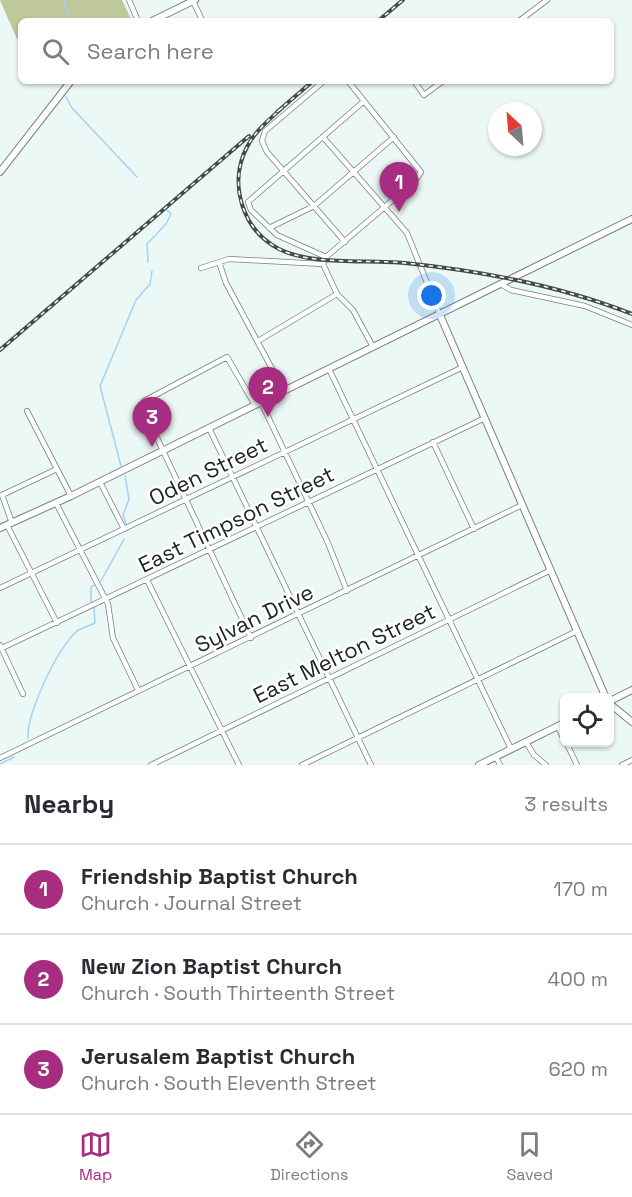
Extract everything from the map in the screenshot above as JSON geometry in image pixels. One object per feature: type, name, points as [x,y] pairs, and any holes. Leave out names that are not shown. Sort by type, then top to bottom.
[{"type":"street","points":[[129,0],[137,18]]},
{"type":"street","points":[[158,18],[194,0],[201,18]]},
{"type":"street","points":[[523,18],[547,0]]},
{"type":"street","points":[[0,172],[69,84]]},
{"type":"street","points":[[320,84],[265,131],[262,139],[266,150],[345,242]]},
{"type":"street","points":[[350,84],[418,165],[420,173],[416,181],[326,257],[323,264],[337,294],[353,310],[373,347]]},
{"type":"street","points":[[416,84],[422,94],[427,94],[439,84]]},
{"type":"street","points":[[326,257],[285,241],[269,228],[248,205],[250,200],[364,101]]},
{"type":"street","points":[[323,137],[409,237],[424,280],[604,693]]},
{"type":"street","points":[[269,228],[314,206],[394,137]]},
{"type":"street","points":[[6,525],[162,452],[632,219]]},
{"type":"street","points":[[201,268],[229,259],[323,264]]},
{"type":"street","points":[[219,262],[226,284],[284,391]]},
{"type":"street","points":[[502,285],[511,290],[591,308],[632,325]]},
{"type":"street","points":[[258,340],[337,294]]},
{"type":"street","points":[[251,638],[184,501],[142,404],[188,376],[227,357],[258,404],[284,453],[309,503],[347,591]]},
{"type":"street","name":"Oden Street","points":[[0,588],[463,368]]},
{"type":"street","points":[[329,369],[511,749]]},
{"type":"street","points":[[27,411],[70,496]]},
{"type":"street","name":"East Timpson Street","points":[[0,648],[258,528],[485,418]]},
{"type":"street","points":[[209,428],[371,765]]},
{"type":"street","points":[[433,442],[474,528]]},
{"type":"street","points":[[57,470],[2,495],[6,525],[57,623]]},
{"type":"street","points":[[100,482],[124,530]]},
{"type":"street","points":[[56,503],[106,600],[110,610],[113,638],[138,690]]},
{"type":"street","name":"Sylvan Drive","points":[[0,758],[522,505]]},
{"type":"street","name":"East Melton Street","points":[[151,765],[551,570]]},
{"type":"street","points":[[147,580],[239,765]]},
{"type":"street","points":[[302,765],[577,631]]},
{"type":"street","points":[[0,648],[23,694]]},
{"type":"street","points":[[614,699],[632,690]]},
{"type":"street","points":[[614,706],[632,722]]},
{"type":"street","points":[[479,765],[558,726],[560,730]]},
{"type":"street","points":[[526,742],[534,755],[546,765]]},
{"type":"street","points":[[568,747],[577,765]]},
{"type":"street","points":[[496,757],[500,765]]},
{"type":"street","points":[[622,765],[632,760]]},
{"type":"green space","points":[[0,0],[122,0],[131,18],[18,18],[17,39]]},
{"type":"waterway","points":[[64,0],[69,18]]},
{"type":"waterway","points":[[66,97],[72,108],[137,177]]},
{"type":"waterway","points":[[148,262],[147,244],[166,224],[171,214],[167,210]]},
{"type":"waterway","points":[[121,466],[100,386],[136,300],[150,284],[152,271]]},
{"type":"waterway","points":[[125,476],[129,499],[123,515],[126,524]]},
{"type":"waterway","points":[[101,581],[124,539]]},
{"type":"waterway","points":[[91,603],[91,587],[94,585]]},
{"type":"waterway","points":[[28,738],[32,713],[52,666],[77,631],[95,623],[94,608]]},
{"type":"waterway","points":[[0,764],[14,757]]},
{"type":"railway","points":[[382,18],[403,0]]},
{"type":"railway","points":[[277,112],[310,84]]},
{"type":"railway","points":[[283,107],[263,125],[250,141],[241,161],[239,175],[239,190],[248,218],[266,241],[279,249],[308,258],[324,260],[405,263],[492,275],[577,295],[632,314]]},
{"type":"railway","points":[[0,350],[249,136]]},
{"type":"place","name":"Friendship Baptist Church","points":[[399,212]]},
{"type":"place","name":"New Zion Baptist Church","points":[[268,417]]},
{"type":"place","name":"Jerusalem Baptist Church","points":[[152,447]]}]
